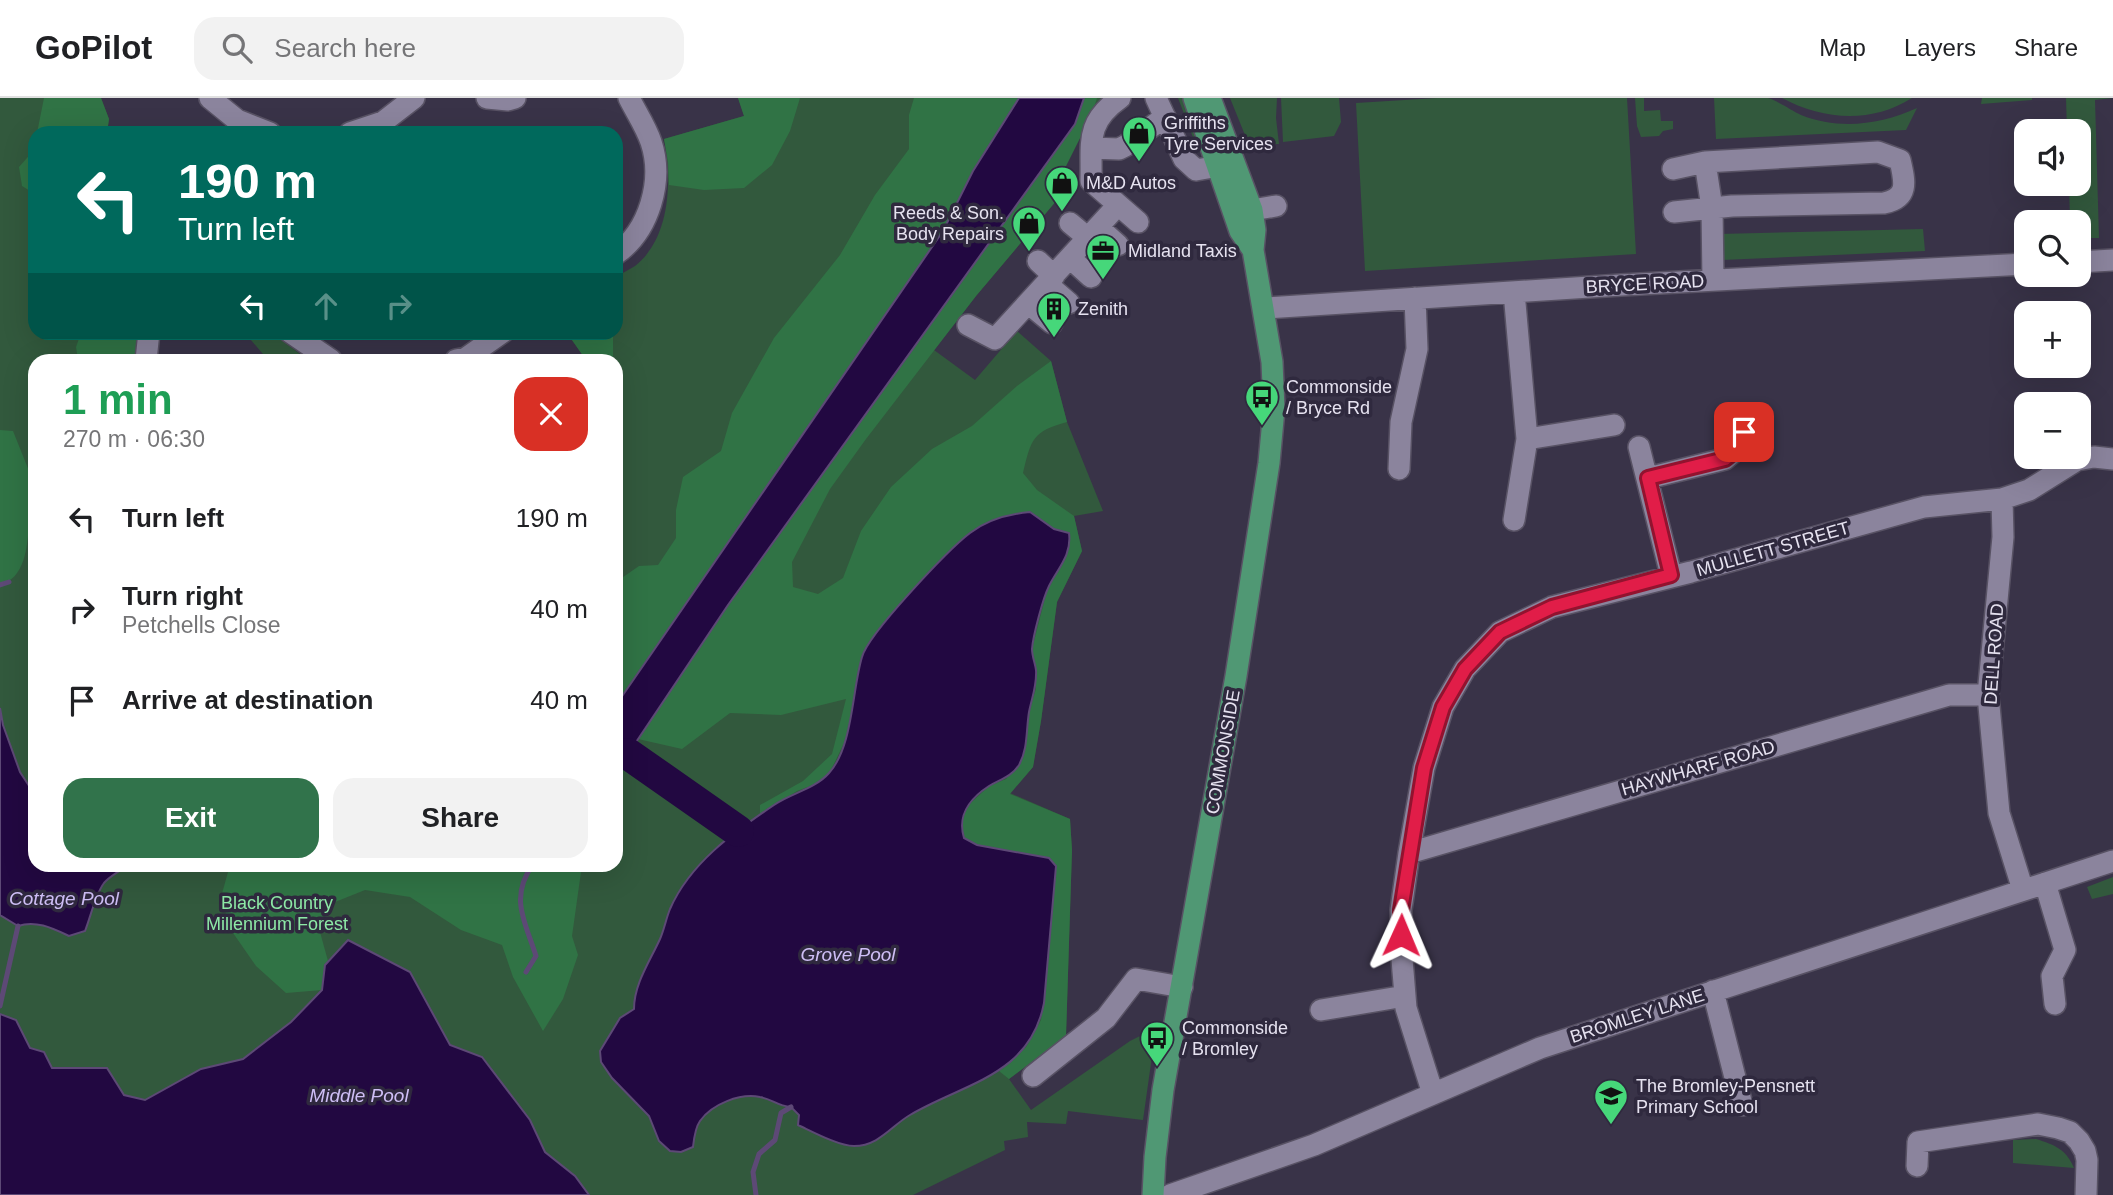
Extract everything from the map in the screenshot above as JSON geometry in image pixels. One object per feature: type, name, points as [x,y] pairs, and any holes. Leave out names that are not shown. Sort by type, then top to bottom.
[{"type":"main road","points":[[1194,98],[1240,231],[1254,250]]},
{"type":"main road","points":[[1210,98],[1252,210],[1254,250]]},
{"type":"main road","name":"COMMONSIDE","points":[[1153,1195],[1163,1090],[1243,635],[1269,463],[1274,409],[1272,362],[1254,250]]},
{"type":"street","points":[[210,98],[232,126]]},
{"type":"street","points":[[371,126],[383,122],[414,98]]},
{"type":"street","points":[[487,98],[515,98]]},
{"type":"street","points":[[623,248],[636,236],[650,209],[656,183],[652,143],[629,98]]},
{"type":"street","points":[[1120,98],[1096,121],[1091,181],[1138,222]]},
{"type":"street","points":[[1092,148],[1119,149],[1164,131],[1184,159],[1196,170],[1219,166],[1224,159],[1220,143],[1224,136]]},
{"type":"street","points":[[1673,169],[1705,162],[1878,152],[1900,160],[1903,175],[1902,195],[1897,200],[1674,212]]},
{"type":"street","points":[[1705,162],[1714,235],[1713,280]]},
{"type":"street","points":[[968,325],[995,339],[1018,305],[1050,280],[1118,205]]},
{"type":"street","points":[[1252,210],[1276,206]]},
{"type":"street","points":[[1070,223],[1118,245]]},
{"type":"street","points":[[1070,258],[1091,277]]},
{"type":"street","points":[[2091,261],[2113,260]]},
{"type":"street","points":[[1038,261],[1069,303]]},
{"type":"street","name":"BRYCE ROAD","points":[[1265,308],[2014,265]]},
{"type":"street","points":[[1514,292],[1527,439],[1514,520]]},
{"type":"street","points":[[1399,469],[1401,422],[1417,349],[1415,298]]},
{"type":"street","points":[[1018,305],[1052,323]]},
{"type":"street","points":[[302,340],[322,354]]},
{"type":"street","points":[[472,354],[492,340]]},
{"type":"street","points":[[1648,478],[1725,459],[1741,446],[1746,417]]},
{"type":"street","points":[[1527,439],[1614,425]]},
{"type":"street","points":[[1639,447],[1671,575]]},
{"type":"street","name":"MULLETT STREET","points":[[1433,1094],[1406,1008],[1401,910],[1409,853],[1424,768],[1443,707],[1465,669],[1500,632],[1552,607],[1924,507],[2002,499],[2029,490],[2077,460],[2094,457],[2113,459]]},
{"type":"street","name":"DELL ROAD","points":[[2002,499],[2003,537],[1989,695],[1999,813],[2023,890]]},
{"type":"street","name":"HAYWHARF ROAD","points":[[1409,853],[1949,695],[1989,695]]},
{"type":"street","name":"BROMLEY LANE","points":[[1170,1195],[1314,1145],[1540,1048],[2113,861]]},
{"type":"street","points":[[2045,883],[2065,950],[2052,976],[2055,1004]]},
{"type":"street","points":[[1033,1076],[1106,1018],[1136,979],[1182,987]]},
{"type":"street","points":[[1713,991],[1742,1105]]},
{"type":"street","points":[[1321,1010],[1405,996]]},
{"type":"street","points":[[1917,1166],[1918,1142],[2038,1124],[2070,1132],[2079,1141],[2087,1160],[2087,1195]]},
{"type":"green space","points":[[0,98],[101,98],[109,119],[108,126],[28,126],[28,340],[137,340],[136,354],[28,354],[28,872],[623,872],[623,354],[582,354],[572,340],[623,340],[623,273],[647,254],[656,240],[666,207],[668,172],[664,139],[744,116],[738,98],[1109,98],[1092,114],[1061,176],[1068,187],[934,350],[975,380],[1017,331],[1051,361],[1067,422],[1103,511],[1074,516],[1082,551],[1057,602],[1033,767],[1010,793],[1070,819],[1072,850],[1066,1036],[1009,1079],[1031,1110],[1130,1041],[1156,1028],[1143,1120],[1068,1111],[1066,1124],[1027,1122],[1028,1137],[1004,1141],[1005,1150],[913,1195],[0,1195]]},
{"type":"green space","points":[[44,98],[101,98],[109,119],[108,126],[38,126]]},
{"type":"green space","points":[[738,98],[800,98],[790,131],[772,165],[744,188],[704,190],[669,185],[664,139],[744,116]]},
{"type":"green space","points":[[914,98],[1019,98],[973,171],[943,231],[623,695],[623,577],[639,566],[658,565],[676,538],[676,510],[683,477],[721,451],[732,413],[774,338],[840,255],[875,195],[909,149],[909,115]]},
{"type":"green space","points":[[1084,98],[1097,98],[1092,114],[1061,176],[1068,187],[976,296],[866,439],[830,489],[792,562],[793,587],[818,594],[843,578],[861,531],[891,487],[932,449],[972,426],[1017,386],[1051,361],[1067,422],[1047,429],[1035,438],[1023,473],[1037,490],[1074,516],[1082,551],[1057,602],[1033,767],[1010,794],[1070,819],[1072,850],[1066,1036],[1009,1079],[999,1071],[1026,1047],[1041,1020],[1056,867],[1049,858],[977,845],[964,838],[960,825],[963,810],[989,786],[1006,779],[1024,754],[1029,711],[1036,689],[1032,649],[1047,590],[1066,558],[1069,533],[1054,529],[909,596],[863,653],[846,739],[830,772],[816,784],[797,791],[760,815],[760,805],[803,781],[832,754],[846,699],[781,715],[730,713],[682,749],[638,739],[728,605],[1075,124]]},
{"type":"green space","points":[[1178,98],[1183,98],[1200,142],[1199,153]]},
{"type":"green space","points":[[1230,98],[1277,98],[1279,144],[1249,145]]},
{"type":"green space","points":[[1281,98],[1339,98],[1341,122],[1334,136],[1283,142]]},
{"type":"green space","points":[[1437,98],[1627,98],[1636,254],[1365,271],[1356,103]]},
{"type":"green space","points":[[1635,98],[1644,98],[1644,111],[1660,110],[1661,121],[1673,121],[1673,129],[1663,131],[1659,136],[1641,137],[1637,126]]},
{"type":"green space","points":[[1714,98],[1768,98],[1815,120],[1845,124],[1874,122],[1917,108],[1906,130],[1716,139]]},
{"type":"green space","points":[[1782,98],[1912,98],[1880,112],[1847,116],[1814,111]]},
{"type":"green space","points":[[1982,98],[2032,98],[2032,100],[1981,104]]},
{"type":"green space","points":[[2066,98],[2113,98],[2095,100],[2099,238],[2091,238],[2091,210],[2070,210],[2069,196],[2091,196],[2091,119],[2067,119]]},
{"type":"green space","points":[[28,157],[28,190],[22,186],[19,167]]},
{"type":"green space","points":[[1923,229],[1925,251],[1722,260],[1719,234]]},
{"type":"green space","points":[[78,340],[137,340],[136,354],[77,354]]},
{"type":"green space","points":[[251,340],[281,340],[300,354],[263,354]]},
{"type":"green space","points":[[572,340],[613,340],[613,354],[582,354]]},
{"type":"green space","points":[[0,430],[13,431],[28,468],[28,534],[20,569],[15,576],[0,585]]},
{"type":"green space","name":"Black Country Millennium Forest","points":[[228,872],[581,872],[572,936],[578,955],[563,999],[543,1031],[513,977],[502,945],[461,930],[410,897],[365,890],[330,904],[320,932],[328,961],[325,965],[322,990],[286,993],[256,966],[231,930],[221,897]]},
{"type":"green space","points":[[2113,877],[2113,894],[2092,899],[2087,887]]},
{"type":"green space","points":[[2036,1139],[2059,1149],[2074,1168],[2013,1163],[2013,1140]]},
{"type":"water","points":[[1019,98],[1084,98],[1075,124],[728,605],[623,762],[623,695],[943,231],[973,171]]},
{"type":"water","name":"Grove Pool","points":[[1030,512],[1054,529],[1069,533],[1069,541],[1064,561],[1049,586],[1034,635],[1032,649],[1036,681],[1024,752],[1013,772],[989,786],[970,802],[962,822],[964,838],[977,845],[1049,858],[1056,866],[1044,1003],[1036,1027],[1025,1047],[1010,1062],[992,1074],[910,1115],[871,1143],[854,1146],[834,1141],[798,1125],[799,1115],[791,1107],[752,1096],[735,1098],[719,1105],[698,1124],[693,1147],[681,1152],[670,1151],[659,1141],[649,1116],[612,1078],[601,1062],[600,1051],[620,1018],[634,1009],[640,982],[679,892],[701,863],[744,826],[774,805],[817,783],[829,773],[843,749],[862,657],[878,630],[910,592],[977,528],[998,518]]},
{"type":"water","name":"Cottage Pool","points":[[0,708],[3,725],[20,772],[28,784],[28,872],[118,872],[101,888],[85,931],[69,936],[38,924],[18,926],[0,915]]},
{"type":"water","name":"Middle Pool","points":[[348,940],[410,972],[450,1045],[482,1057],[530,1120],[545,1152],[575,1176],[589,1195],[0,1195],[0,1014],[16,1020],[30,1048],[44,1052],[52,1068],[107,1068],[124,1095],[145,1100],[201,1069],[243,1059],[291,1022],[322,990],[325,965]]},
{"type":"waterway","points":[[0,585],[9,582]]},
{"type":"waterway","points":[[628,754],[738,831]]},
{"type":"waterway","points":[[526,972],[536,956],[521,910],[522,888],[528,872]]},
{"type":"waterway","points":[[0,1006],[18,926]]},
{"type":"waterway","points":[[756,1195],[753,1172],[759,1154],[775,1140],[781,1113],[791,1107]]},
{"type":"place","name":"Griffiths Tyre Services","points":[[1139,163]]},
{"type":"place","name":"M&D Autos","points":[[1062,213]]},
{"type":"place","name":"Reeds & Son. Body Repairs","points":[[1029,253]]},
{"type":"place","name":"Midland Taxis","points":[[1103,281]]},
{"type":"place","name":"Zenith","points":[[1054,339]]},
{"type":"place","name":"Commonside / Bryce Rd","points":[[1262,427]]},
{"type":"place","name":"Commonside / Bromley","points":[[1157,1068]]},
{"type":"place","name":"The Bromley-Pensnett Primary School","points":[[1611,1126]]},
{"type":"route","points":[[1401,935],[1401,910],[1424,768],[1443,707],[1465,669],[1500,632],[1552,607],[1671,575],[1648,478],[1725,459],[1741,446],[1744,432]]}]
